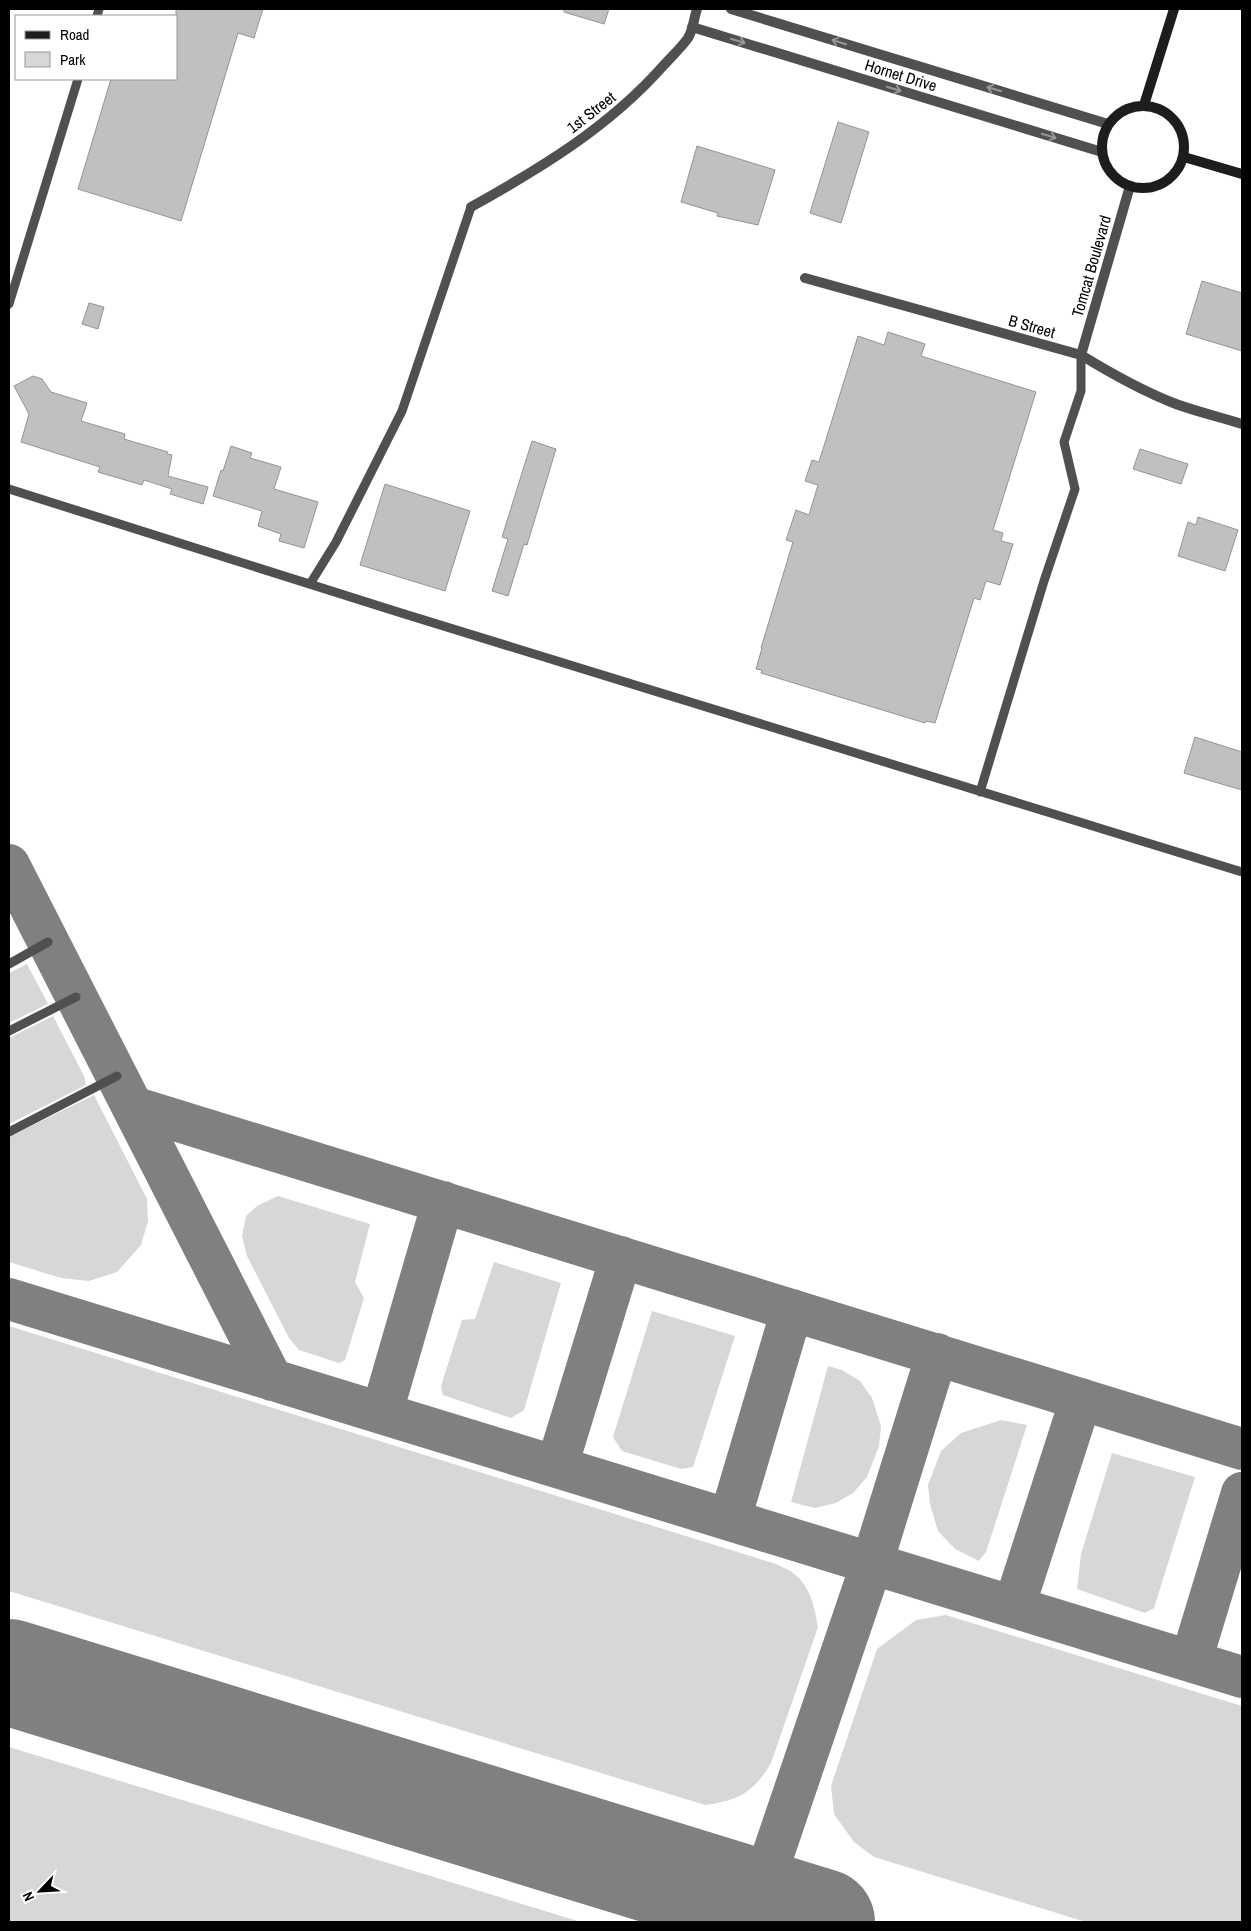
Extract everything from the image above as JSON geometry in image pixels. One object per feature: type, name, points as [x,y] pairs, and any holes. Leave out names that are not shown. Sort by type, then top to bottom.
[{"type":"main road","points":[[1144,105],[1174,9]]},
{"type":"main road","points":[[1144,105],[1156,107],[1176,121],[1182,132],[1185,144],[1184,157],[1178,169],[1169,179],[1157,186],[1144,188],[1130,186],[1120,181],[1111,173],[1105,163],[1102,152],[1103,138],[1108,124],[1123,110],[1133,106],[1144,105]]},
{"type":"main road","points":[[1184,157],[1242,174]]},
{"type":"street","name":"1st Street","points":[[471,207],[582,140],[613,116],[645,86],[689,37],[697,9]]},
{"type":"street","name":"Hornet Drive","points":[[731,9],[1108,124]]},
{"type":"street","name":"Hornet Drive","points":[[692,27],[1102,152]]},
{"type":"street","name":"Tomcat Boulevard","points":[[1080,355],[1130,186]]},
{"type":"street","name":"B Street","points":[[805,278],[1080,355],[1121,380],[1147,392],[1242,424]]},
{"type":"lane","points":[[9,304],[78,80]]},
{"type":"lane","points":[[310,584],[336,542],[402,411],[471,207]]},
{"type":"lane","points":[[980,792],[1074,489],[1064,442],[1081,391],[1080,355]]},
{"type":"lane","points":[[9,489],[1242,872]]},
{"type":"lane","points":[[9,964],[48,942]]},
{"type":"lane","points":[[9,1031],[76,997]]},
{"type":"lane","points":[[9,1132],[117,1076]]},
{"type":"green space","points":[[27,964],[48,1004],[9,1023],[9,973]]},
{"type":"green space","points":[[53,1016],[84,1076],[86,1085],[9,1124],[9,1038]]},
{"type":"green space","points":[[94,1095],[147,1199],[148,1221],[141,1245],[117,1272],[89,1281],[61,1278],[9,1262],[9,1137]]},
{"type":"green space","points":[[278,1196],[370,1224],[355,1282],[364,1298],[345,1360],[339,1363],[299,1350],[289,1338],[247,1256],[242,1236],[246,1216],[257,1206]]},
{"type":"green space","points":[[494,1262],[561,1283],[524,1410],[511,1418],[443,1395],[441,1386],[462,1320],[475,1319]]},
{"type":"green space","points":[[652,1311],[735,1336],[693,1467],[681,1469],[622,1451],[613,1437]]},
{"type":"green space","points":[[9,1326],[776,1564],[789,1570],[799,1578],[808,1590],[818,1627],[771,1763],[758,1781],[744,1793],[727,1801],[705,1805],[9,1591]]},
{"type":"green space","points":[[828,1366],[842,1370],[860,1381],[872,1398],[881,1426],[879,1446],[867,1477],[853,1493],[836,1503],[815,1508],[791,1502]]},
{"type":"green space","points":[[1001,1420],[1027,1425],[986,1552],[979,1561],[955,1549],[938,1531],[930,1504],[928,1485],[941,1451],[961,1433]]},
{"type":"green space","points":[[1112,1453],[1195,1477],[1154,1608],[1145,1613],[1077,1589],[1081,1554]]},
{"type":"green space","points":[[946,1615],[1242,1706],[1242,1922],[1086,1922],[874,1857],[854,1842],[834,1814],[831,1786],[877,1649],[916,1620]]},
{"type":"green space","points":[[9,1747],[581,1922],[9,1922]]},
{"type":"building","points":[[176,9],[263,9],[254,38],[238,33],[181,221],[78,189],[111,80],[178,80],[178,15],[176,15]]},
{"type":"building","points":[[564,9],[609,9],[604,24],[564,12]]},
{"type":"building","points":[[838,122],[869,132],[841,223],[810,213]]},
{"type":"building","points":[[697,146],[775,170],[758,225],[717,216],[718,213],[681,202]]},
{"type":"building","points":[[1202,281],[1242,293],[1242,351],[1186,334]]},
{"type":"building","points":[[89,303],[104,307],[98,329],[82,324]]},
{"type":"building","points":[[888,332],[925,344],[921,356],[1036,392],[993,530],[1003,533],[1001,541],[1013,544],[1000,585],[986,581],[980,600],[974,598],[935,723],[926,721],[925,723],[761,673],[762,670],[756,669],[793,542],[786,540],[796,510],[809,515],[818,485],[805,481],[812,460],[819,462],[858,336],[884,345]]},
{"type":"building","points":[[33,376],[42,379],[51,392],[87,403],[81,421],[125,434],[124,439],[168,452],[167,454],[172,455],[168,476],[208,487],[203,504],[170,494],[172,489],[144,480],[142,485],[98,472],[100,467],[21,442],[29,414],[14,386]]},
{"type":"building","points":[[532,441],[556,449],[527,545],[524,544],[508,596],[492,591],[508,539],[502,537]]},
{"type":"building","points":[[231,446],[252,453],[250,458],[281,467],[274,489],[318,502],[304,548],[279,541],[281,534],[258,526],[262,511],[213,496]]},
{"type":"building","points":[[1140,449],[1188,464],[1181,484],[1133,469]]},
{"type":"building","points":[[385,484],[470,511],[445,591],[360,565]]},
{"type":"building","points":[[1198,517],[1238,530],[1225,571],[1178,556],[1188,522],[1196,525]]},
{"type":"building","points":[[1195,737],[1242,752],[1242,790],[1184,773]]},
{"type":"taxiway","points":[[9,865],[272,1380]]},
{"type":"taxiway","points":[[133,1107],[1242,1449]]},
{"type":"taxiway","points":[[382,1412],[443,1202]]},
{"type":"taxiway","points":[[557,1466],[621,1257]]},
{"type":"taxiway","points":[[9,1299],[1242,1677]]},
{"type":"taxiway","points":[[730,1519],[792,1310]]},
{"type":"taxiway","points":[[750,1922],[872,1563],[937,1354]]},
{"type":"taxiway","points":[[1014,1607],[1081,1399]]},
{"type":"taxiway","points":[[1191,1661],[1242,1493]]},
{"type":"runway","points":[[9,1672],[822,1922]]}]
